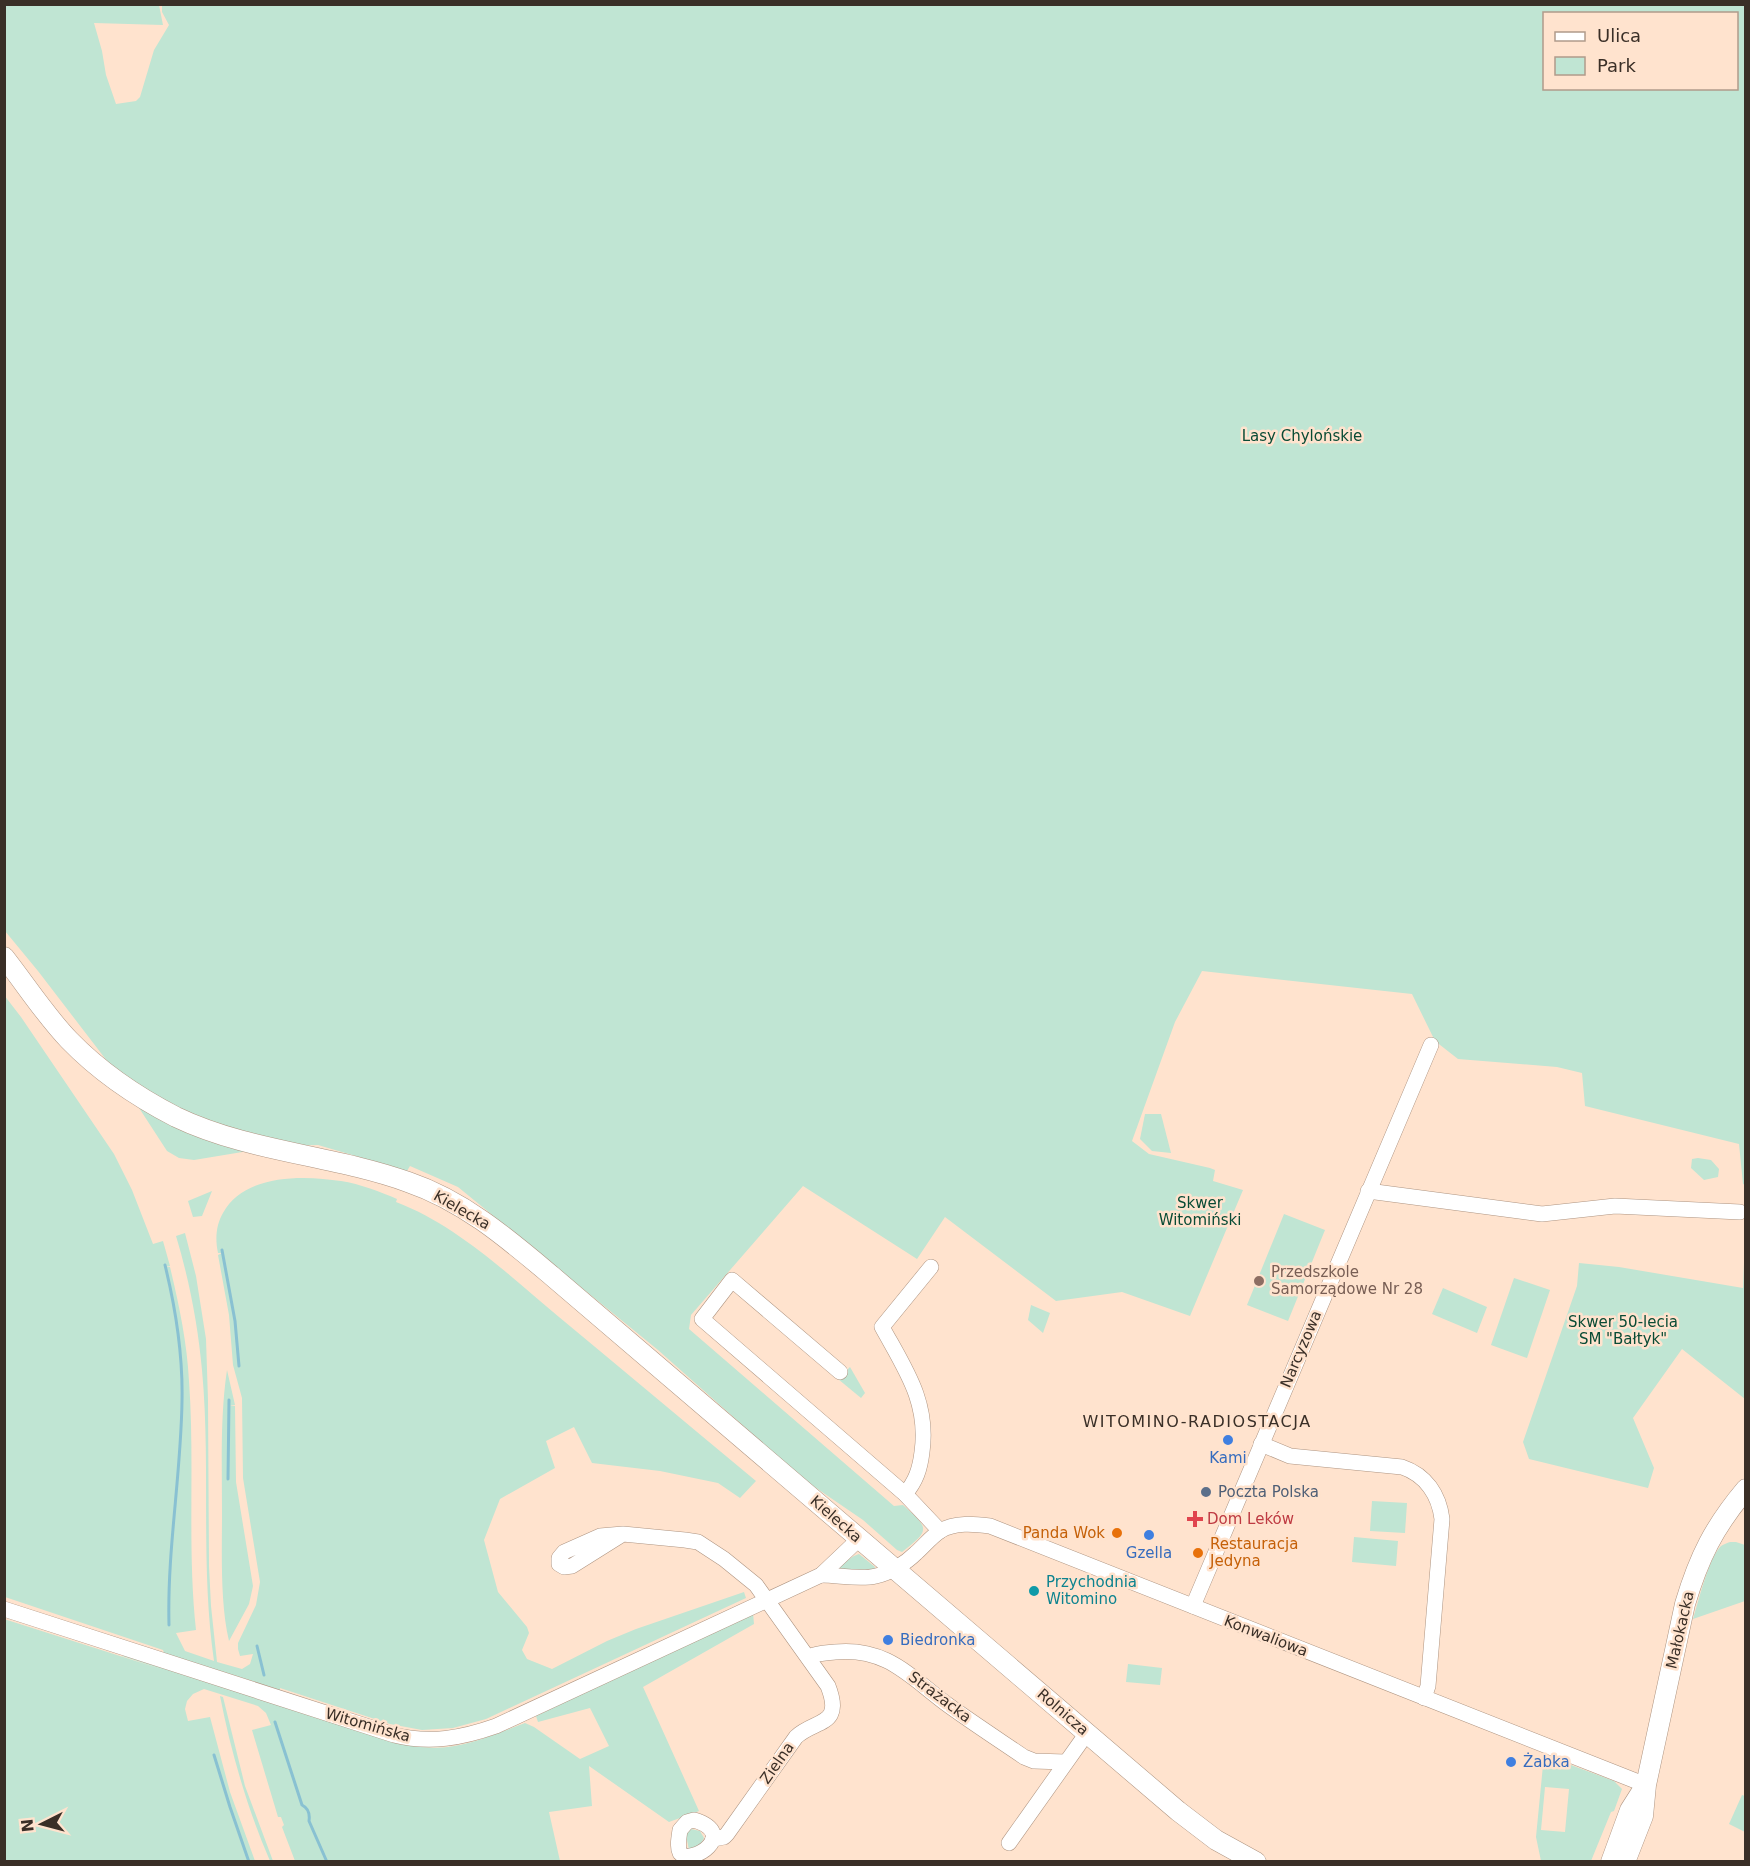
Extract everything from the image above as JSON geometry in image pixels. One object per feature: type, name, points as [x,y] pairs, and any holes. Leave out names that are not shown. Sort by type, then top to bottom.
[{"type":"main road","name":"Kielecka","points":[[4,957],[68,1039],[95,1064],[158,1107],[197,1126],[238,1139],[410,1182],[442,1196],[490,1225],[876,1554]]},
{"type":"main road","name":"Małokacka","points":[[1625,1862],[1643,1816],[1646,1785],[1692,1579],[1712,1535],[1746,1489]]},
{"type":"main road","name":"Rolnicza","points":[[876,1554],[1199,1827],[1216,1840],[1256,1862]]},
{"type":"main road","name":"Małokacka","points":[[1611,1862],[1630,1810],[1646,1785]]},
{"type":"street","name":"Narcyzowa","points":[[1193,1606],[1431,1045]]},
{"type":"street","points":[[1368,1191],[1542,1214],[1615,1206],[1740,1212]]},
{"type":"street","points":[[905,1494],[917,1476],[923,1448],[924,1422],[917,1396],[882,1327],[931,1267]]},
{"type":"street","points":[[840,1372],[732,1280],[702,1319],[905,1494],[940,1531],[916,1554],[894,1569]]},
{"type":"street","points":[[1261,1444],[1290,1456],[1402,1467],[1422,1477],[1430,1486],[1441,1508],[1442,1519],[1428,1686],[1424,1698]]},
{"type":"street","name":"Konwaliowa","points":[[940,1531],[954,1526],[972,1524],[990,1526],[1646,1785]]},
{"type":"street","name":"Zielna","points":[[623,1534],[698,1542],[724,1559],[756,1585],[828,1686],[832,1697],[833,1706],[830,1716],[823,1723],[807,1728],[796,1737],[727,1834],[719,1839],[713,1839]]},
{"type":"street","name":"Witomińska","points":[[4,1609],[387,1733],[431,1740],[461,1737],[496,1726],[821,1575],[859,1539]]},
{"type":"street","name":"Witomińska","points":[[821,1575],[877,1576],[894,1569]]},
{"type":"street","name":"Strażacka","points":[[808,1657],[814,1654],[839,1652],[869,1653],[890,1661],[1024,1757],[1034,1761],[1065,1762]]},
{"type":"street","points":[[1009,1843],[1087,1733]]},
{"type":"green space","name":"Lasy Chylońskie","points":[[4,5],[159,5],[163,25],[94,23],[106,75],[116,104],[136,101],[140,97],[154,50],[169,25],[162,12],[162,5],[1745,5],[1745,1185],[1743,1184],[1739,1144],[1585,1106],[1582,1073],[1557,1067],[1458,1059],[1435,1041],[1412,994],[1202,971],[1175,1022],[1132,1141],[1149,1154],[1215,1170],[1213,1181],[1243,1190],[1190,1316],[1122,1292],[1056,1301],[945,1217],[917,1259],[803,1186],[691,1315],[689,1329],[894,1506],[903,1505],[918,1519],[922,1524],[922,1533],[902,1552],[863,1520],[803,1479],[658,1350],[458,1187],[410,1166],[407,1171],[318,1145],[278,1146],[194,1160],[179,1158],[167,1151],[117,1074],[5,931]]},
{"type":"green space","points":[[4,995],[114,1154],[132,1190],[153,1244],[163,1241],[170,1266],[166,1267],[170,1267],[184,1338],[191,1412],[192,1568],[196,1630],[176,1633],[185,1651],[214,1661],[207,1588],[206,1443],[202,1370],[192,1302],[176,1236],[185,1233],[196,1276],[206,1339],[209,1566],[217,1662],[242,1669],[250,1664],[253,1654],[240,1656],[238,1643],[256,1605],[260,1582],[243,1478],[242,1398],[233,1365],[229,1315],[218,1255],[222,1253],[218,1253],[217,1232],[223,1213],[233,1200],[245,1191],[260,1184],[293,1178],[326,1179],[370,1188],[397,1199],[396,1202],[440,1224],[502,1269],[756,1481],[740,1498],[718,1483],[660,1471],[592,1463],[574,1427],[546,1441],[555,1468],[500,1499],[484,1540],[498,1592],[527,1627],[529,1633],[522,1650],[527,1659],[552,1669],[636,1629],[744,1592],[746,1598],[486,1719],[453,1728],[422,1730],[390,1724],[280,1688],[280,1690],[164,1653],[163,1650],[5,1597]]},
{"type":"green space","points":[[1145,1114],[1161,1114],[1171,1153],[1152,1151],[1140,1139]]},
{"type":"green space","points":[[1692,1159],[1711,1160],[1719,1169],[1718,1177],[1704,1180],[1691,1168]]},
{"type":"green space","points":[[212,1191],[202,1216],[193,1217],[188,1201]]},
{"type":"green space","points":[[1284,1214],[1325,1230],[1288,1321],[1247,1305]]},
{"type":"green space","name":"Skwer 50-lecia SM \"Bałtyk\"","points":[[1745,1237],[1745,1399],[1682,1349],[1633,1418],[1654,1468],[1648,1488],[1529,1459],[1523,1442],[1577,1286],[1579,1263],[1619,1267],[1743,1288]]},
{"type":"green space","points":[[1514,1278],[1550,1290],[1527,1358],[1491,1345]]},
{"type":"green space","points":[[1443,1288],[1487,1307],[1477,1333],[1432,1314]]},
{"type":"green space","points":[[1031,1305],[1050,1313],[1043,1333],[1028,1320]]},
{"type":"green space","points":[[850,1367],[865,1393],[861,1398],[838,1379]]},
{"type":"green space","points":[[227,1370],[235,1405],[229,1406],[235,1406],[236,1482],[253,1586],[249,1604],[229,1641],[224,1611],[222,1561],[222,1423]]},
{"type":"green space","points":[[1372,1501],[1407,1503],[1405,1533],[1370,1531]]},
{"type":"green space","points":[[1354,1537],[1398,1541],[1396,1566],[1352,1562]]},
{"type":"green space","points":[[1730,1542],[1745,1545],[1745,1601],[1693,1619],[1712,1560],[1721,1546]]},
{"type":"green space","points":[[859,1554],[875,1567],[874,1570],[840,1571],[837,1567],[854,1556]]},
{"type":"green space","points":[[753,1613],[754,1624],[643,1687],[699,1811],[669,1822],[589,1766],[592,1806],[549,1812],[560,1861],[295,1861],[282,1827],[284,1825],[281,1817],[278,1817],[252,1730],[271,1725],[266,1713],[258,1706],[204,1689],[193,1694],[187,1701],[185,1709],[188,1721],[210,1717],[230,1792],[255,1861],[5,1862],[4,1619],[164,1670],[122,1656],[126,1654],[393,1742],[430,1748],[460,1745],[525,1723],[580,1759],[609,1746],[590,1708],[538,1722],[536,1716]]},
{"type":"green space","points":[[1128,1664],[1162,1668],[1160,1685],[1126,1682]]},
{"type":"green space","points":[[220,1696],[223,1697],[245,1786],[273,1861],[270,1861],[247,1800],[229,1738]]},
{"type":"green space","points":[[1544,1755],[1614,1781],[1622,1789],[1591,1861],[1541,1861],[1536,1837]],"holes":[[[1545,1787],[1569,1789],[1565,1832],[1541,1830]]]},
{"type":"green space","points":[[1742,1795],[1745,1796],[1745,1832],[1729,1824]]},
{"type":"green space","points":[[691,1829],[700,1831],[704,1838],[699,1847],[689,1850],[686,1835]]},
{"type":"waterway","points":[[222,1250],[235,1321],[239,1366]]},
{"type":"waterway","points":[[165,1265],[178,1333],[182,1384],[181,1429],[170,1569],[169,1625]]},
{"type":"waterway","points":[[228,1479],[229,1400]]},
{"type":"waterway","points":[[257,1646],[264,1675]]},
{"type":"waterway","points":[[275,1722],[302,1805],[308,1811],[309,1821],[327,1862]]},
{"type":"waterway","points":[[214,1755],[249,1862]]},
{"type":"place","name":"Przedszkole Samorządowe Nr 28","points":[[1259,1281]]},
{"type":"place","name":"Kami","points":[[1228,1440]]},
{"type":"place","name":"Poczta Polska","points":[[1206,1492]]},
{"type":"place","name":"Dom Leków","points":[[1195,1519]]},
{"type":"place","name":"Panda Wok","points":[[1117,1533]]},
{"type":"place","name":"Gzella","points":[[1149,1535]]},
{"type":"place","name":"Restauracja Jedyna","points":[[1198,1553]]},
{"type":"place","name":"Przychodnia Witomino","points":[[1034,1591]]},
{"type":"place","name":"Biedronka","points":[[888,1640]]},
{"type":"place","name":"Żabka","points":[[1511,1762]]},
{"type":"district","name":"WITOMINO-RADIOSTACJA","points":[[1197,1421]]},
{"type":"park label","name":"Skwer Witomiński","points":[[1200,1212]]}]
